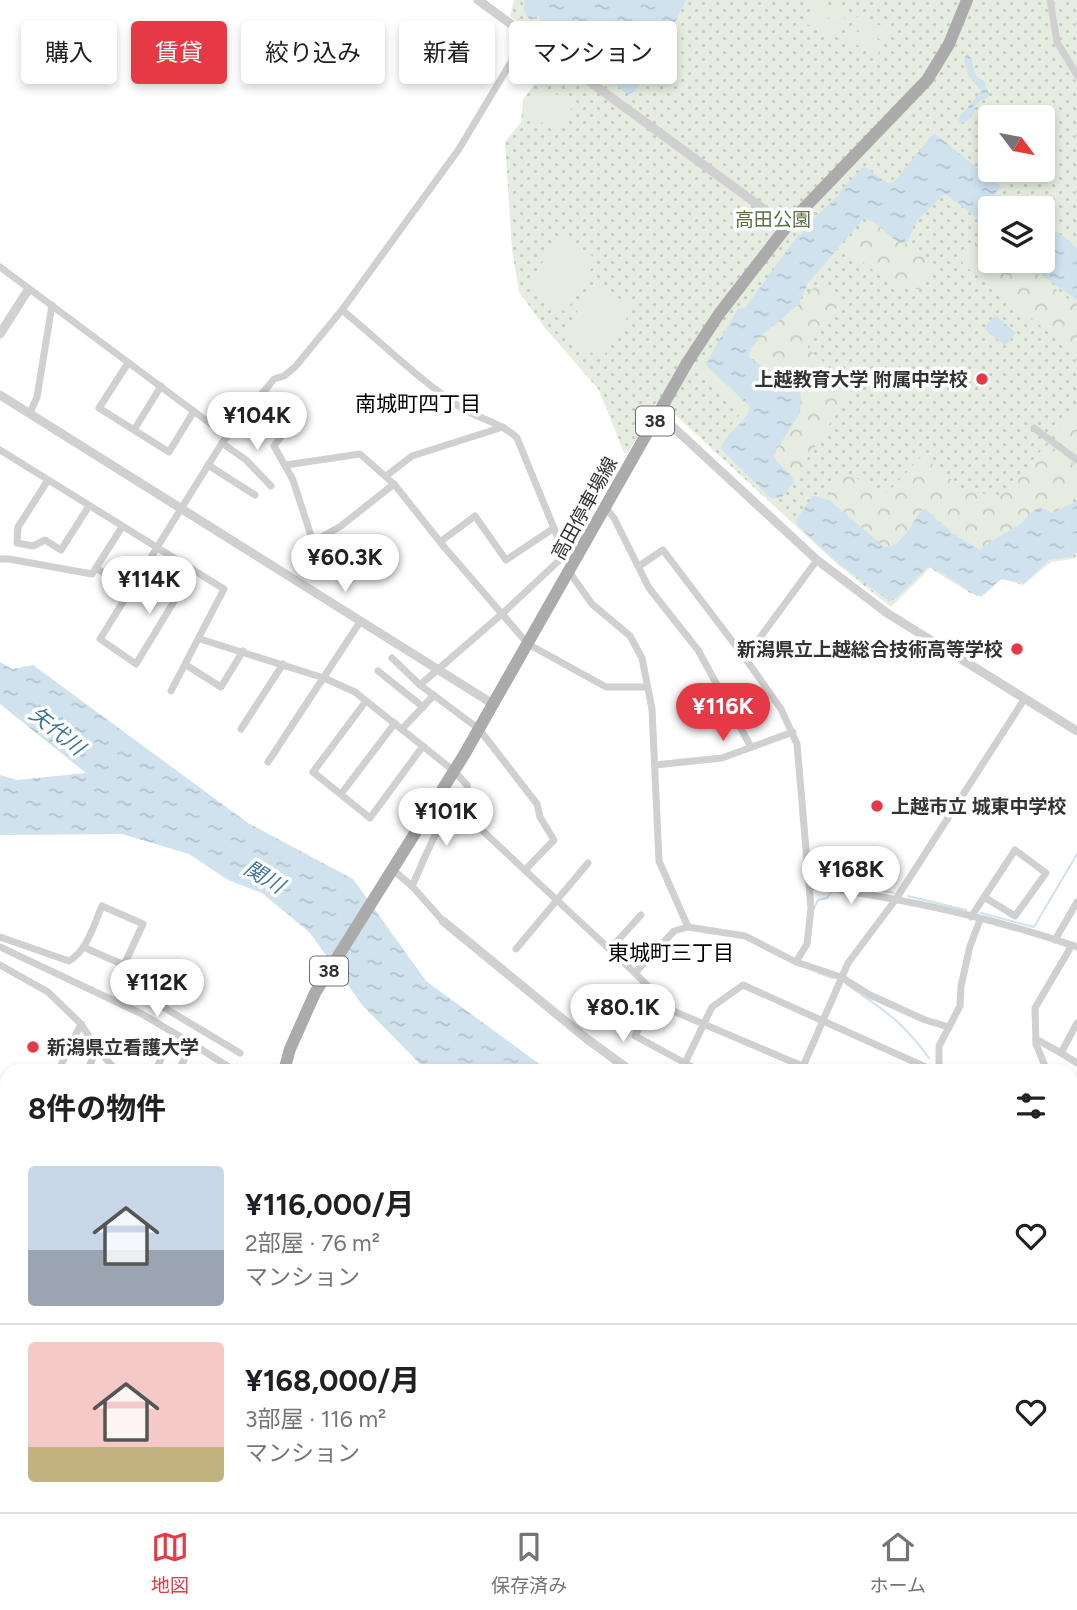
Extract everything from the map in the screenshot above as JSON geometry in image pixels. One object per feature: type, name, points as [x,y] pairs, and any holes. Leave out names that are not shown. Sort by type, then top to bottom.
[{"type":"main road","name":"高田停車場線","points":[[286,1064],[308,1007],[479,729],[570,564],[606,507],[687,363],[719,314],[787,226],[927,80],[949,44],[967,0]]},
{"type":"street","points":[[478,0],[509,24]]},
{"type":"street","points":[[1050,0],[1057,42],[1077,75]]},
{"type":"street","points":[[193,570],[136,664],[100,639],[224,439],[274,379],[284,376],[295,367],[342,310],[459,149],[509,65]]},
{"type":"street","points":[[591,84],[787,226]]},
{"type":"street","points":[[0,268],[194,411],[271,486]]},
{"type":"street","points":[[0,334],[28,290]]},
{"type":"street","points":[[30,413],[37,397],[52,305]]},
{"type":"street","points":[[342,310],[443,395],[463,409],[503,427],[517,438],[583,594],[634,641],[642,658],[652,709],[659,861],[688,927]]},
{"type":"street","points":[[128,363],[99,408],[169,452],[194,411]]},
{"type":"street","points":[[134,430],[161,386]]},
{"type":"street","points":[[263,392],[271,403],[295,418],[274,446],[286,465],[313,542],[341,526],[394,484]]},
{"type":"street","points":[[0,395],[493,704]]},
{"type":"street","points":[[659,414],[817,560],[887,612],[1077,732]]},
{"type":"street","points":[[386,476],[412,456],[503,427]]},
{"type":"street","points":[[1034,428],[1077,460]]},
{"type":"street","points":[[0,450],[225,589],[171,691]]},
{"type":"street","points":[[286,465],[360,454],[394,484],[528,644],[606,687],[647,687]]},
{"type":"street","points":[[208,466],[255,495]]},
{"type":"street","points":[[48,480],[18,527],[17,543],[33,545],[45,540],[61,550],[89,506]]},
{"type":"street","points":[[606,507],[649,588],[698,650],[751,747]]},
{"type":"street","points":[[440,542],[475,516],[506,560],[554,528]]},
{"type":"street","points":[[0,559],[92,574],[122,527]]},
{"type":"street","points":[[639,566],[663,550],[745,658],[793,732],[797,744],[811,886],[807,944],[796,962]]},
{"type":"street","points":[[745,658],[817,560]]},
{"type":"street","points":[[420,685],[503,613],[570,564]]},
{"type":"street","points":[[96,568],[130,590]]},
{"type":"street","points":[[268,762],[360,622]]},
{"type":"street","points":[[200,639],[324,678],[355,692],[454,771],[467,785],[470,819],[673,1011],[791,1064]]},
{"type":"street","points":[[186,665],[221,687],[243,652]]},
{"type":"street","points":[[392,657],[420,685],[479,729],[537,804],[540,817],[554,840],[524,870]]},
{"type":"street","points":[[241,729],[283,664]]},
{"type":"street","points":[[378,671],[423,707]]},
{"type":"street","points":[[402,729],[434,695]]},
{"type":"street","points":[[804,1064],[848,963],[896,899],[1025,698]]},
{"type":"street","points":[[366,701],[313,772],[370,818],[423,746]]},
{"type":"street","points":[[341,794],[395,723]]},
{"type":"street","points":[[655,765],[722,758],[793,732]]},
{"type":"street","points":[[412,886],[456,802],[467,796]]},
{"type":"street","points":[[971,917],[984,897],[1015,850],[1046,873],[1016,916],[984,897]]},
{"type":"street","points":[[516,949],[587,863]]},
{"type":"street","points":[[390,873],[412,886],[443,921],[621,1064]]},
{"type":"street","points":[[811,886],[896,899],[1010,925],[1074,946],[1035,1008],[1036,1039],[1045,1064]]},
{"type":"street","points":[[1055,940],[1077,902]]},
{"type":"street","points":[[0,937],[69,961],[75,958],[83,947],[102,906],[143,925],[118,979],[240,1053]]},
{"type":"street","points":[[610,949],[641,915]]},
{"type":"street","points":[[939,1064],[939,1046],[960,1006],[961,986],[970,946],[980,920]]},
{"type":"street","points":[[635,973],[674,931],[688,927],[745,936],[796,962],[841,977],[870,995],[925,1020],[949,1027]]},
{"type":"street","points":[[0,947],[120,1003],[224,1064]]},
{"type":"street","points":[[83,947],[124,965]]},
{"type":"street","points":[[0,965],[48,992],[81,1024],[111,1064]]},
{"type":"street","points":[[662,1001],[644,1018],[635,1037],[685,1063],[712,1007],[743,985],[919,1064]]},
{"type":"street","points":[[1061,1053],[1077,1023]]},
{"type":"street","points":[[61,1064],[81,1024]]},
{"type":"street","points":[[158,1064],[174,1033]]},
{"type":"street","points":[[1036,1039],[1077,1063]]},
{"type":"street","points":[[182,1064],[193,1044]]},
{"type":"street","points":[[90,1064],[97,1049]]},
{"type":"green space","name":"高田公園","points":[[514,0],[1077,0],[1077,556],[1051,562],[1023,585],[1002,579],[982,597],[970,593],[930,568],[891,607],[837,564],[671,411],[656,403],[628,453],[624,453],[599,390],[545,328],[519,292],[512,249],[505,142],[521,122],[523,100],[534,84],[677,84],[677,21],[517,21],[510,16]]},
{"type":"green space","points":[[814,0],[847,12],[842,24],[810,10]]},
{"type":"green space","points":[[809,12],[841,25],[836,37],[804,23]]},
{"type":"green space","points":[[857,16],[888,29],[884,41],[852,27]]},
{"type":"green space","points":[[851,29],[883,42],[878,54],[846,40]]},
{"type":"green space","points":[[543,85],[573,106],[555,132],[525,111]]},
{"type":"green space","points":[[870,220],[893,239],[906,244],[936,265],[920,290],[888,282],[846,249]]},
{"type":"green space","points":[[558,236],[597,259],[566,312],[527,288]]},
{"type":"green space","points":[[978,239],[978,273],[1036,273],[1077,306],[1077,355],[963,264],[962,261]]},
{"type":"green space","points":[[594,283],[633,307],[602,359],[563,336]]},
{"type":"green space","points":[[817,285],[840,303],[807,348],[856,389],[832,420],[794,479],[773,456],[793,424],[800,391],[748,354],[757,338],[798,305]]},
{"type":"green space","points":[[705,364],[742,398],[750,409],[715,452],[711,449],[742,412],[702,373],[701,367]]},
{"type":"green space","points":[[1077,407],[1077,454],[1054,437]]},
{"type":"green space","points":[[1049,445],[1077,466],[1077,486],[1057,512],[1051,513],[1042,507],[1038,508],[1019,525],[980,550],[952,533],[926,508],[901,539],[884,547],[827,498],[843,472],[887,493],[921,457],[964,490],[998,496],[1002,495],[1045,446]]},
{"type":"water","points":[[525,0],[686,0],[676,21],[541,21],[537,16],[531,20],[524,9]]},
{"type":"water","points":[[967,53],[976,76],[984,81],[989,94],[977,103],[972,117],[961,124],[958,119],[981,91],[968,75],[964,59]]},
{"type":"water","points":[[614,84],[639,84],[634,92],[628,94]]},
{"type":"water","points":[[934,133],[978,168],[978,182],[995,182],[1001,187],[994,196],[978,196],[977,218],[947,195],[943,195],[917,221],[906,244],[894,239],[875,223],[863,219],[808,283],[799,304],[750,348],[749,357],[801,394],[800,413],[773,455],[794,482],[782,497],[772,499],[721,449],[750,407],[705,364],[738,309],[745,308],[799,234],[801,235],[807,225],[839,195],[864,166],[887,183],[893,183]]},
{"type":"water","points":[[1055,230],[1077,248],[1077,300],[1042,273],[1055,273]]},
{"type":"water","points":[[995,315],[1016,333],[1005,346],[984,328]]},
{"type":"water","points":[[813,496],[829,500],[884,547],[902,538],[924,508],[952,533],[980,550],[1019,525],[1038,508],[1052,513],[1077,501],[1077,552],[1070,557],[1049,560],[1025,583],[1001,579],[977,596],[939,571],[928,567],[896,598],[889,601],[838,563],[797,525],[796,520]]},
{"type":"water","points":[[0,662],[12,669],[33,665],[248,823],[353,879],[426,981],[539,1064],[420,1064],[363,1006],[310,933],[262,893],[228,880],[189,854],[122,834],[0,835],[0,775],[17,780],[86,773],[0,704]]},
{"type":"water","points":[[837,851],[863,856],[860,870],[835,865]]},
{"type":"waterway","points":[[981,913],[1034,927],[1077,854]]},
{"type":"waterway","points":[[864,887],[894,893]]},
{"type":"waterway","points":[[814,908],[818,900],[827,898],[831,892]]},
{"type":"waterway","points":[[908,896],[966,910]]},
{"type":"waterway","points":[[818,973],[833,978]]},
{"type":"waterway","points":[[846,984],[891,1016],[929,1058]]},
{"type":"place","name":"上越教育大学 附属中学校","points":[[982,379]]},
{"type":"place","name":"新潟県立上越総合技術高等学校","points":[[1017,649]]},
{"type":"place","name":"上越市立 城東中学校","points":[[877,806]]},
{"type":"place","name":"新潟県立看護大学","points":[[33,1047]]},
{"type":"district","name":"南城町四丁目","points":[[418,404]]},
{"type":"district","name":"東城町三丁目","points":[[671,953]]},
{"type":"water label","name":"矢代川","points":[[57,731]]},
{"type":"water label","name":"関川","points":[[264,877]]}]
